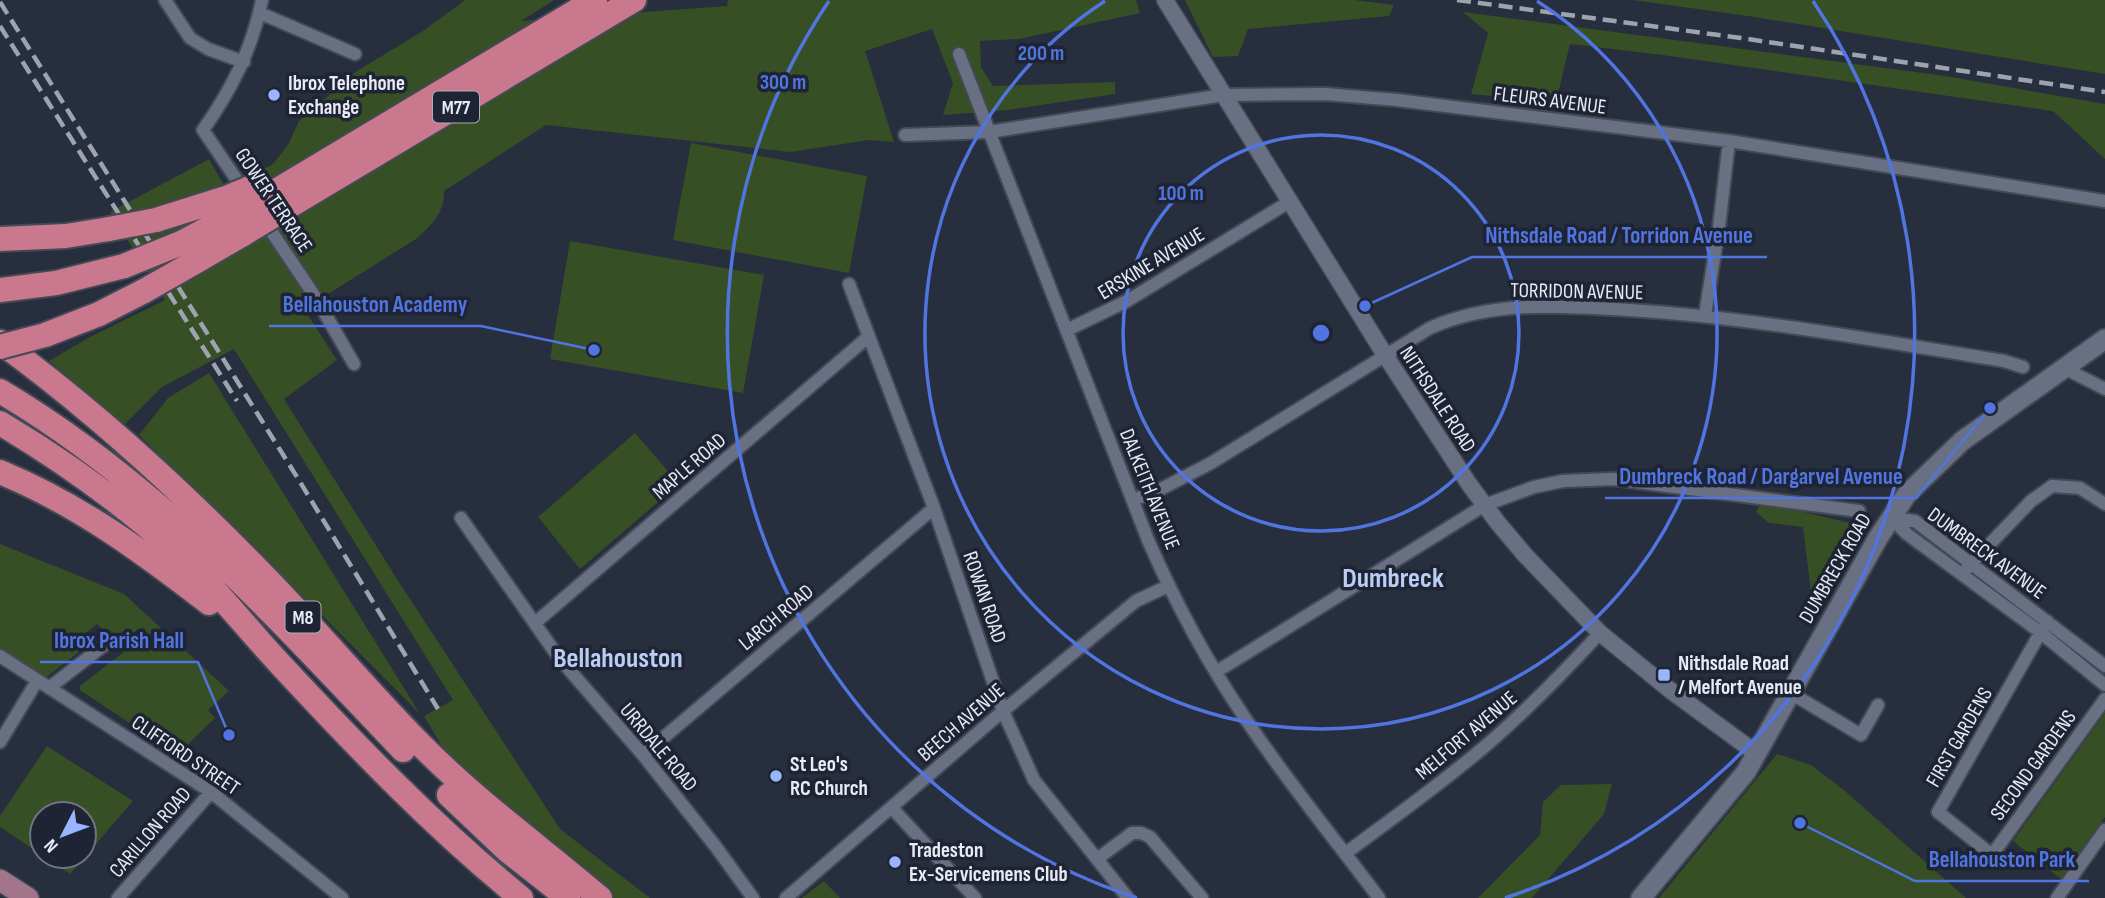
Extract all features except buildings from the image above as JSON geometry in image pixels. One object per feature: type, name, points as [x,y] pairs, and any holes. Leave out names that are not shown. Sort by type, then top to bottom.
[{"type":"highway","name":"M77","points":[[10,239],[66,236],[156,220],[235,215],[595,0]]},
{"type":"highway","name":"M77","points":[[0,345],[45,335],[99,314],[144,291],[235,215],[634,0]]},
{"type":"highway","name":"M77","points":[[0,290],[33,287],[188,253]]},
{"type":"highway","name":"M8","points":[[0,345],[64,389],[134,450],[273,585],[419,744],[479,801],[600,898]]},
{"type":"highway","name":"M8","points":[[0,391],[60,429],[122,475],[204,545],[258,597],[426,774],[508,850],[568,898]]},
{"type":"highway","name":"M8","points":[[0,423],[58,459],[136,516],[183,557],[370,761],[453,841],[521,898]]},
{"type":"highway","name":"M8","points":[[0,472],[60,501],[118,535],[257,639]]},
{"type":"main road","name":"DUMBRECK ROAD","points":[[2064,368],[2105,331]]},
{"type":"main road","name":"DUMBRECK ROAD","points":[[1642,898],[1746,772],[1789,692],[1907,494],[1962,441],[2105,340]]},
{"type":"main road","points":[[0,880],[28,898]]},
{"type":"street","points":[[165,0],[190,38],[208,49],[244,62],[262,0]]},
{"type":"street","name":"NITHSDALE ROAD","points":[[1166,2],[1469,485],[1525,555],[1600,633],[1670,691],[1756,753]]},
{"type":"street","points":[[260,13],[355,54]]},
{"type":"street","name":"DALKEITH AVENUE","points":[[958,54],[1168,586],[1216,672],[1259,739],[1379,898]]},
{"type":"street","name":"GOWER TERRACE","points":[[244,62],[222,104],[203,130],[316,298],[354,364]]},
{"type":"street","name":"FLEURS AVENUE","points":[[905,135],[989,132],[1223,95],[1314,94],[1397,100],[1729,141],[2105,201]]},
{"type":"street","points":[[1705,315],[1729,141]]},
{"type":"street","name":"ERSKINE AVENUE","points":[[1067,330],[1127,301],[1289,202]]},
{"type":"street","name":"ROWAN ROAD","points":[[849,284],[934,508],[1003,711],[1034,780],[1128,898]]},
{"type":"street","name":"TORRIDON AVENUE","points":[[1133,500],[1211,463],[1385,355],[1447,321],[1492,309],[1562,306],[1705,315],[2004,361],[2022,367]]},
{"type":"street","name":"MAPLE ROAD","points":[[535,623],[868,337]]},
{"type":"street","points":[[2064,368],[2105,389]]},
{"type":"street","points":[[1216,672],[1485,505],[1534,487],[1591,478],[1613,479],[1859,511]]},
{"type":"street","points":[[1961,574],[2031,501],[2052,486],[2080,488],[2105,504]]},
{"type":"street","name":"LARCH ROAD","points":[[643,755],[934,508]]},
{"type":"street","name":"DUMBRECK AVENUE","points":[[1891,517],[1915,522],[1972,563],[2105,685]]},
{"type":"street","name":"DUMBRECK AVENUE","points":[[1891,517],[1907,534],[1961,574],[2105,666]]},
{"type":"street","name":"URRDALE ROAD","points":[[461,518],[583,688],[643,755],[753,898]]},
{"type":"street","name":"BEECH AVENUE","points":[[786,898],[1003,711],[1136,601],[1168,586]]},
{"type":"street","name":"FIRST GARDENS","points":[[1992,855],[1938,811],[2044,627]]},
{"type":"street","name":"MELFORT AVENUE","points":[[1346,853],[1489,743],[1534,702],[1600,633]]},
{"type":"street","points":[[0,742],[43,685],[103,646]]},
{"type":"street","name":"CLIFFORD STREET","points":[[0,656],[211,792],[342,898]]},
{"type":"street","points":[[1789,692],[1861,735],[1878,705]]},
{"type":"street","name":"SECOND GARDENS","points":[[1992,855],[2105,699]]},
{"type":"street","name":"CARILLON ROAD","points":[[118,898],[211,792]]},
{"type":"street","points":[[892,808],[975,898]]},
{"type":"street","points":[[2057,898],[2105,830]]},
{"type":"street","points":[[1097,859],[1132,833],[1141,833],[1150,837],[1202,898]]},
{"type":"green space","points":[[465,0],[554,0],[521,21],[727,6],[728,0],[1136,0],[1140,13],[1019,39],[980,41],[981,67],[993,86],[1115,82],[1115,94],[1008,110],[943,115],[953,83],[932,29],[865,51],[894,142],[869,140],[790,152],[546,125],[444,191],[440,212],[416,239],[304,309],[337,360],[284,399],[397,579],[560,829],[650,898],[615,898],[528,828],[443,748],[424,716],[453,700],[234,349],[162,387],[124,425],[49,361],[88,338],[165,300],[110,212],[209,159],[225,187],[273,164],[288,145],[299,121],[357,71],[423,31]]},
{"type":"green space","points":[[1185,0],[1354,0],[1394,5],[1389,16],[1248,29],[1238,56],[1213,57]]},
{"type":"green space","points":[[1633,0],[2105,0],[2105,74],[1748,16]]},
{"type":"green space","points":[[1463,12],[1945,76],[2105,104],[2105,159],[2053,111],[1570,44],[1556,102],[1471,94],[1488,33]]},
{"type":"green space","points":[[691,143],[867,176],[849,273],[673,240]]},
{"type":"green space","points":[[570,241],[764,275],[743,393],[550,359]]},
{"type":"green space","points":[[209,373],[420,714],[139,435],[168,398]]},
{"type":"green space","points":[[635,433],[679,484],[580,569],[538,517]]},
{"type":"green space","points":[[1762,502],[1850,523],[1851,551],[1829,587],[1811,593],[1803,527],[1769,523],[1756,512]]},
{"type":"green space","points":[[0,544],[124,594],[229,691],[208,710],[215,718],[179,756],[80,690],[80,686],[143,637],[137,630],[116,646],[97,624],[72,643],[79,652],[44,679],[0,650]]},
{"type":"green space","points":[[2105,713],[2105,817],[2061,879],[2013,841]]},
{"type":"green space","points":[[47,746],[133,801],[98,842],[98,800],[28,800],[28,846],[0,827],[0,816]]},
{"type":"green space","points":[[1777,754],[1811,765],[1845,791],[1966,898],[1659,898]]},
{"type":"green space","points":[[1612,784],[1604,814],[1532,898],[1478,898],[1540,835],[1543,802],[1561,785]]},
{"type":"green space","points":[[824,881],[840,898],[802,898]]},
{"type":"railway","points":[[1457,0],[1741,38],[2105,92]]},
{"type":"railway","points":[[0,2],[297,477],[438,709]]},
{"type":"railway","points":[[0,26],[237,401]]},
{"type":"place","name":"Ibrox Telephone Exchange","points":[[274,95]]},
{"type":"place","name":"Nithsdale Road / Torridon Avenue","points":[[1365,306]]},
{"type":"place","name":"Bellahouston Academy","points":[[594,350]]},
{"type":"place","name":"Dumbreck Road / Dargarvel Avenue","points":[[1990,408]]},
{"type":"place","name":"Nithsdale Road / Melfort Avenue","points":[[1664,675]]},
{"type":"place","name":"Ibrox Parish Hall","points":[[229,735]]},
{"type":"place","name":"St Leo's RC Church","points":[[776,776]]},
{"type":"place","name":"Bellahouston Park","points":[[1800,823]]},
{"type":"place","name":"Tradeston Ex-Servicemens Club","points":[[895,862]]},
{"type":"district","name":"Dumbreck","points":[[1393,577]]},
{"type":"district","name":"Bellahouston","points":[[618,657]]}]
